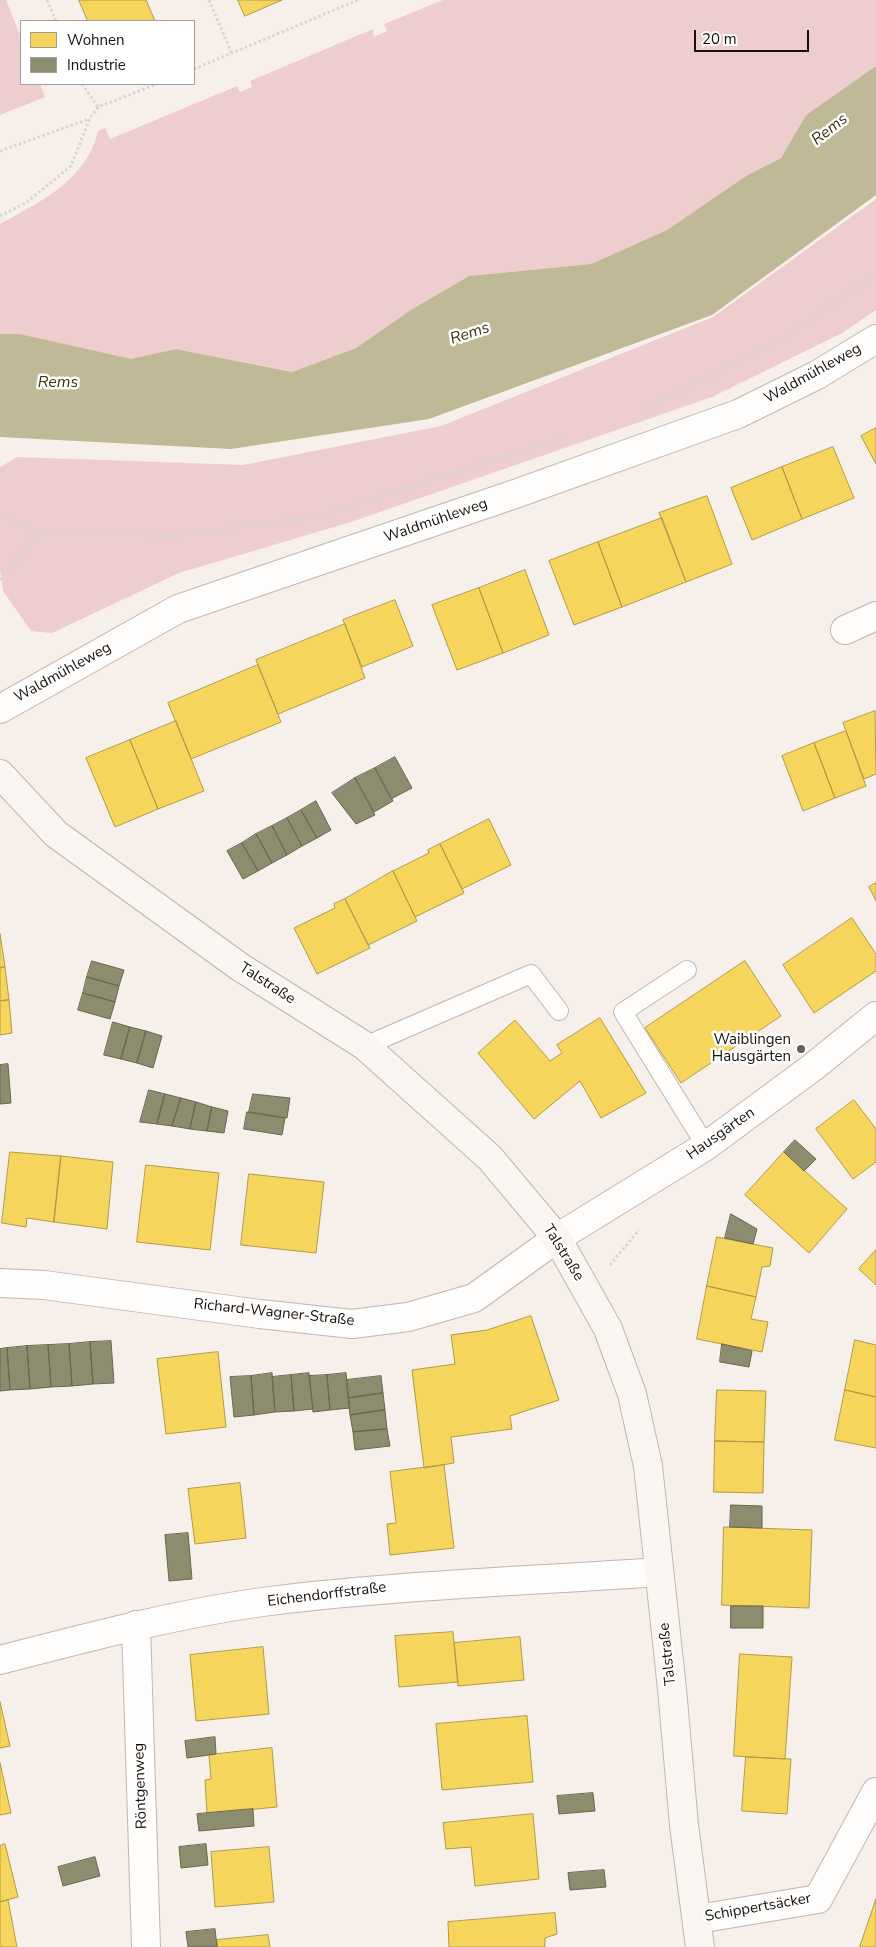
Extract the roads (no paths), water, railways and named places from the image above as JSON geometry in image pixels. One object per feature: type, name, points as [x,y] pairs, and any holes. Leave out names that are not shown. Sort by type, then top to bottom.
[{"type":"street","name":"Waldmühleweg","points":[[0,709],[178,609],[516,494],[738,414],[818,375],[876,339]]},
{"type":"street","points":[[846,630],[876,616]]},
{"type":"street","name":"Talstraße","points":[[0,774],[56,834],[240,967],[365,1046],[490,1158],[557,1238],[608,1329],[632,1394],[648,1466],[684,1825],[698,1918],[700,1947]]},
{"type":"street","name":"Hausgärten","points":[[557,1238],[706,1146],[813,1067],[876,1016]]},
{"type":"street","name":"Richard-Wagner-Straße","points":[[0,1283],[64,1288],[352,1324],[408,1317],[474,1298],[557,1238]]},
{"type":"street","name":"Eichendorffstraße","points":[[0,1660],[136,1625],[268,1601],[406,1586],[659,1572]]},
{"type":"street","name":"Röntgenweg","points":[[136,1625],[146,1947]]},
{"type":"street","name":"Schippertsäcker","points":[[698,1918],[818,1899],[876,1792]]},
{"type":"lane","points":[[687,970],[622,1012],[706,1146]]},
{"type":"lane","points":[[365,1046],[531,974],[559,1011]]},
{"type":"water","name":"Rems","points":[[876,66],[876,195],[712,315],[429,419],[231,449],[0,437],[0,334],[20,334],[131,359],[176,349],[292,372],[356,348],[409,311],[469,276],[591,264],[667,230],[746,176],[781,158],[806,115]]},
{"type":"place","name":"Waiblingen Hausgärten","points":[[801,1049]]}]
